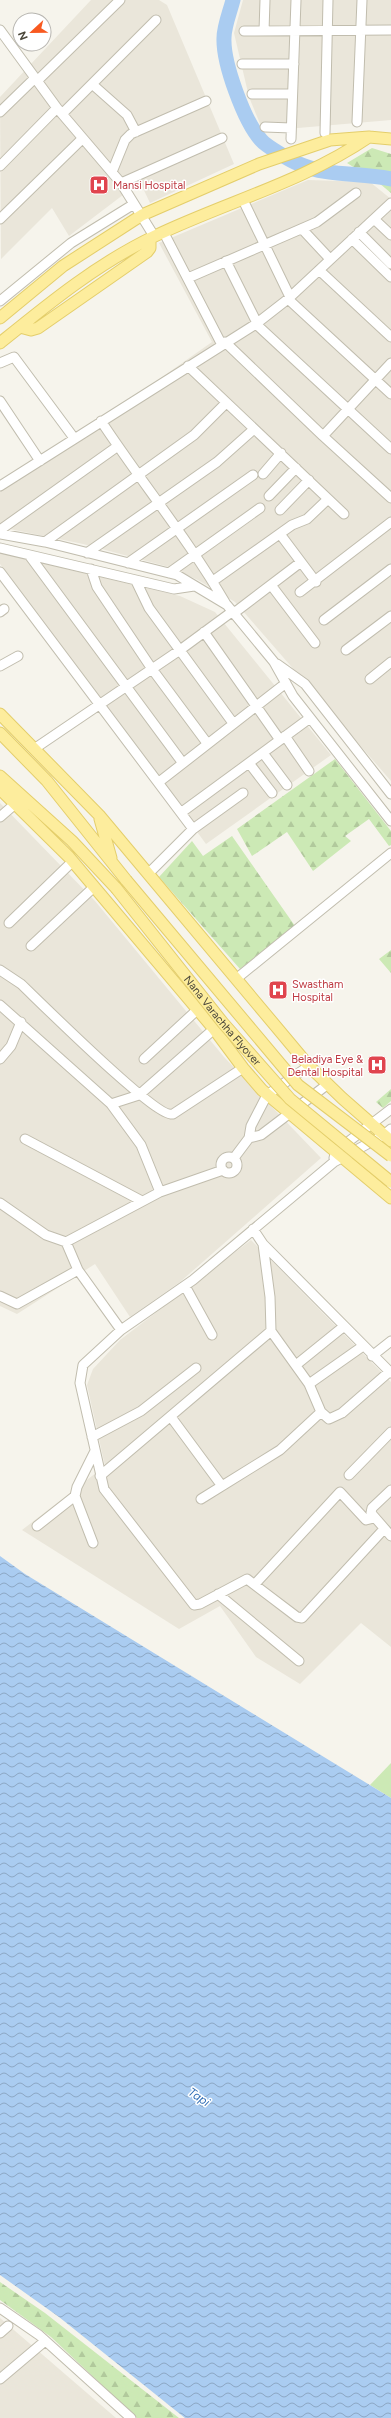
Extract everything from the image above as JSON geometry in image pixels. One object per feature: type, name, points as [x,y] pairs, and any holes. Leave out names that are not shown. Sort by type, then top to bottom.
[{"type":"main road","points":[[0,343],[80,280],[156,236],[304,174],[342,156],[370,137]]},
{"type":"main road","points":[[0,318],[63,266],[142,215],[259,164],[309,146],[330,140],[370,137],[391,139]]},
{"type":"main road","points":[[0,714],[99,815],[309,1066],[373,1125],[389,1135]]},
{"type":"main road","name":"Nana Varachha Flyover","points":[[0,733],[47,781],[126,880],[298,1085],[391,1156]]},
{"type":"main road","name":"Nana Varachha Flyover","points":[[0,776],[72,841],[116,888],[223,1023],[290,1099],[391,1182]]},
{"type":"main road","points":[[47,781],[72,788]]},
{"type":"main road","points":[[0,789],[44,832],[94,887],[214,1029],[243,1068],[268,1095],[338,1157],[391,1198]]},
{"type":"main road","points":[[38,811],[44,832]]},
{"type":"main road","points":[[99,815],[112,862]]},
{"type":"main road","points":[[44,832],[72,841]]},
{"type":"street","points":[[0,112],[120,0]]},
{"type":"street","points":[[264,31],[265,0]]},
{"type":"street","points":[[291,139],[296,0]]},
{"type":"street","points":[[324,133],[328,0]]},
{"type":"street","points":[[358,122],[362,0]]},
{"type":"street","points":[[0,166],[92,84],[156,20]]},
{"type":"street","points":[[0,30],[82,139],[121,183],[156,236],[188,278],[224,344],[391,498]]},
{"type":"street","points":[[244,31],[391,30]]},
{"type":"street","points":[[0,46],[7,40]]},
{"type":"street","points":[[242,64],[294,64]]},
{"type":"street","points":[[92,84],[127,115],[136,132]]},
{"type":"street","points":[[252,94],[292,94]]},
{"type":"street","points":[[112,172],[125,140],[136,132],[206,100]]},
{"type":"street","points":[[265,127],[291,128]]},
{"type":"street","points":[[121,183],[222,138]]},
{"type":"street","points":[[0,219],[82,139]]},
{"type":"street","points":[[188,278],[325,218],[356,193]]},
{"type":"street","points":[[243,200],[289,298],[391,394]]},
{"type":"street","points":[[2,481],[40,461],[257,323],[289,298],[391,203]]},
{"type":"street","points":[[0,302],[71,243],[134,204]]},
{"type":"street","points":[[374,219],[391,235]]},
{"type":"street","points":[[302,229],[330,259]]},
{"type":"street","points":[[359,232],[391,264]]},
{"type":"street","points":[[352,239],[391,277]]},
{"type":"street","points":[[226,261],[257,323],[391,450]]},
{"type":"street","points":[[319,270],[391,336]]},
{"type":"street","points":[[0,363],[14,356],[74,438]]},
{"type":"street","points":[[323,436],[391,363]]},
{"type":"street","points":[[188,366],[344,514]]},
{"type":"street","points":[[0,401],[40,461]]},
{"type":"street","points":[[39,557],[43,542],[194,435],[226,403]]},
{"type":"street","points":[[101,421],[138,476],[159,501],[196,554],[231,610],[274,662],[286,683],[310,718],[391,821]]},
{"type":"street","points":[[87,552],[217,462],[254,429]]},
{"type":"street","points":[[0,530],[118,446]]},
{"type":"street","points":[[263,474],[281,453]]},
{"type":"street","points":[[269,496],[296,468]]},
{"type":"street","points":[[128,562],[253,475]]},
{"type":"street","points":[[280,510],[309,480]]},
{"type":"street","points":[[213,581],[292,525],[307,519],[328,499]]},
{"type":"street","points":[[169,573],[260,508]]},
{"type":"street","points":[[300,592],[316,582],[391,522]]},
{"type":"street","points":[[0,534],[87,552],[169,573],[184,578],[231,610]]},
{"type":"street","points":[[280,534],[316,582]]},
{"type":"street","points":[[0,548],[174,589],[194,586]]},
{"type":"street","points":[[29,555],[128,686],[182,762]]},
{"type":"street","points":[[34,749],[152,670],[231,610],[271,585],[301,562]]},
{"type":"street","points":[[91,569],[97,588],[152,670],[207,743]]},
{"type":"street","points":[[324,620],[391,569]]},
{"type":"street","points":[[0,572],[182,812],[193,829]]},
{"type":"street","points":[[136,581],[149,608],[233,723]]},
{"type":"street","points":[[271,585],[315,643]]},
{"type":"street","points":[[346,650],[391,616]]},
{"type":"street","points":[[204,632],[256,706],[309,771]]},
{"type":"street","points":[[0,666],[18,656]]},
{"type":"street","points":[[274,662],[305,684],[391,794]]},
{"type":"street","points":[[370,678],[391,662]]},
{"type":"street","points":[[159,782],[182,762],[286,683]]},
{"type":"street","points":[[182,812],[310,718]]},
{"type":"street","points":[[263,753],[288,785]]},
{"type":"street","points":[[249,764],[272,793]]},
{"type":"street","points":[[149,873],[193,829],[243,793]]},
{"type":"street","points":[[0,817],[15,804]]},
{"type":"street","points":[[236,980],[391,854]]},
{"type":"street","points":[[9,922],[72,862]]},
{"type":"street","points":[[31,946],[94,887]]},
{"type":"street","points":[[0,970],[21,984],[139,1095],[170,1115],[243,1068]]},
{"type":"street","points":[[0,1005],[21,1022],[111,1104],[141,1145],[160,1192]]},
{"type":"street","points":[[144,1059],[197,1010]]},
{"type":"street","points":[[0,1059],[21,1022]]},
{"type":"street","points":[[111,1104],[139,1095],[214,1029]]},
{"type":"street","points":[[66,1242],[160,1192],[223,1170],[230,1174],[234,1172],[237,1166],[234,1158],[249,1138],[251,1126],[268,1095],[309,1066]]},
{"type":"street","points":[[249,1138],[261,1135],[328,1084]]},
{"type":"street","points":[[384,1529],[302,1618],[297,1617],[255,1584],[245,1579],[200,1604],[190,1603],[107,1494],[100,1476],[80,1383],[83,1365],[121,1330],[185,1286],[338,1157],[391,1110]]},
{"type":"street","points":[[338,1157],[389,1135]]},
{"type":"street","points":[[25,1139],[142,1201]]},
{"type":"street","points":[[0,1202],[46,1235],[66,1242],[78,1270],[121,1330]]},
{"type":"street","points":[[252,1229],[263,1244],[343,1327],[390,1373],[342,1413],[329,1419],[321,1412],[309,1384],[271,1331],[270,1297],[263,1244]]},
{"type":"street","points":[[0,1296],[17,1304],[78,1270]]},
{"type":"street","points":[[185,1286],[212,1335]]},
{"type":"street","points":[[296,1365],[343,1327]]},
{"type":"street","points":[[100,1476],[271,1331]]},
{"type":"street","points":[[372,1356],[391,1341]]},
{"type":"street","points":[[309,1384],[363,1346]]},
{"type":"street","points":[[92,1437],[141,1411],[196,1368]]},
{"type":"street","points":[[201,1499],[280,1450],[321,1412]]},
{"type":"street","points":[[171,1417],[222,1486]]},
{"type":"street","points":[[348,1475],[391,1432]]},
{"type":"street","points":[[93,1543],[75,1496],[77,1487],[95,1451]]},
{"type":"street","points":[[391,1490],[372,1508],[371,1514],[391,1536]]},
{"type":"street","points":[[255,1584],[340,1492],[366,1520],[374,1518]]},
{"type":"street","points":[[37,1526],[75,1496]]},
{"type":"street","points":[[218,1594],[299,1661]]},
{"type":"street","points":[[0,2308],[45,2341],[131,2418]]},
{"type":"street","points":[[0,2333],[8,2326]]},
{"type":"street","points":[[0,2379],[45,2341]]},
{"type":"shaded area","points":[[91,0],[159,0],[167,5],[234,164],[150,203],[140,182],[69,236],[52,208],[1,259],[0,97],[42,52],[52,52],[52,42]]},
{"type":"shaded area","points":[[243,0],[391,0],[391,120],[263,131],[249,97],[234,33]]},
{"type":"shaded area","points":[[308,180],[370,182],[391,199],[391,781],[235,602],[198,580],[169,567],[83,544],[0,527],[0,491],[212,342],[159,243]]},
{"type":"shaded area","points":[[0,553],[180,596],[215,612],[331,755],[206,844],[0,564]]},
{"type":"shaded area","points":[[0,803],[95,901],[224,1057],[321,1158],[180,1282],[130,1317],[95,1264],[17,1314],[0,1306]]},
{"type":"shaded area","points":[[251,1240],[391,1382],[391,1647],[361,1623],[300,1684],[256,1657],[220,1606],[179,1629],[22,1530],[105,1466],[87,1385],[93,1369],[120,1340]]},
{"type":"shaded area","points":[[0,2318],[116,2418],[0,2418]]},
{"type":"green space","points":[[372,148],[391,154],[391,193],[379,183],[347,163]]},
{"type":"green space","points":[[335,759],[391,831],[391,845],[389,846],[369,819],[345,836],[351,841],[313,871],[287,832],[252,856],[237,829]]},
{"type":"green space","points":[[232,836],[295,926],[240,969],[159,877],[192,841],[203,856]]},
{"type":"green space","points":[[391,950],[391,973],[379,959]]},
{"type":"green space","points":[[391,1089],[391,1101],[383,1108],[376,1102]]},
{"type":"green space","points":[[391,1763],[391,1798],[370,1785]]},
{"type":"green space","points":[[0,2282],[45,2313],[179,2418],[137,2418],[51,2337],[0,2300]]},
{"type":"water","name":"Tapi","points":[[0,1556],[25,1574],[391,1798],[391,2418],[185,2418],[59,2317],[0,2275]]},
{"type":"waterway","points":[[233,0],[224,33],[227,62],[236,91],[248,120],[261,140],[285,157],[310,168],[333,173],[391,179]]},
{"type":"place","name":"Mansi Hospital","points":[[99,185]]},
{"type":"place","name":"Swastham Hospital","points":[[278,990]]},
{"type":"place","name":"Beladiya Eye & Dental Hospital","points":[[377,1065]]}]
